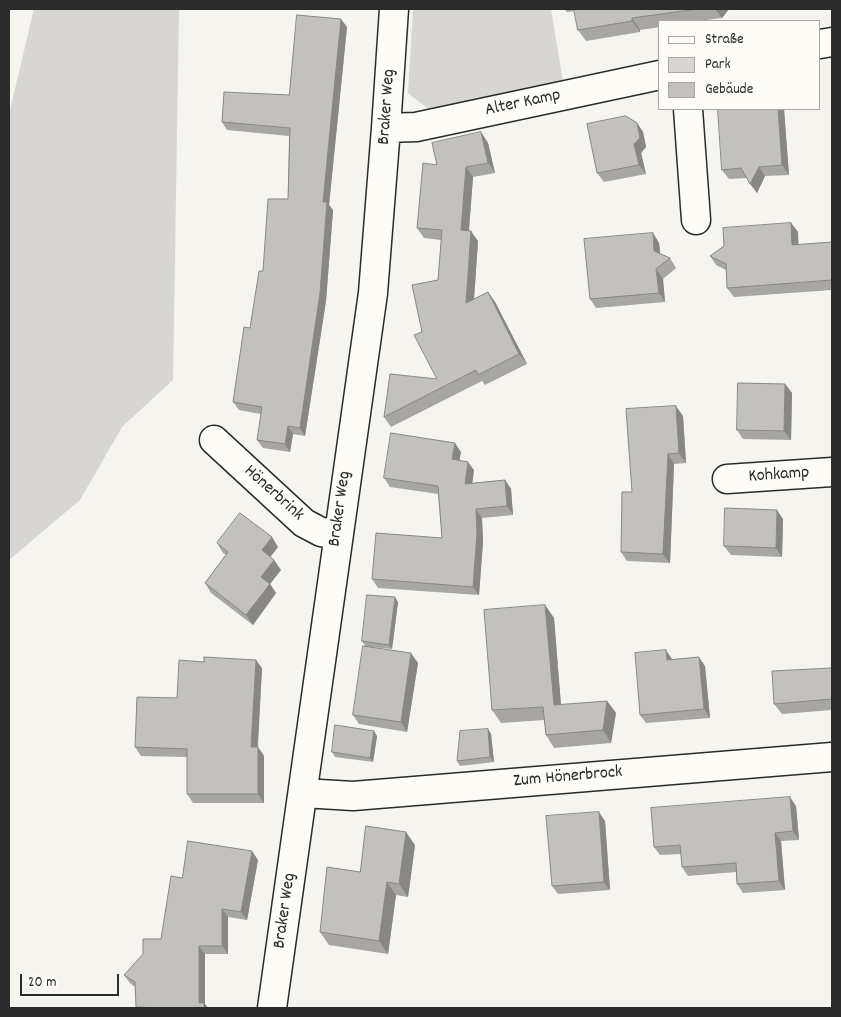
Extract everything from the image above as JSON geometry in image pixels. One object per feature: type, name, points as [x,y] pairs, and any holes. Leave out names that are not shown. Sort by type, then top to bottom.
[{"type":"street","name":"Braker Weg","points":[[272,1008],[373,292],[394,9]]},
{"type":"street","name":"Alter Kamp","points":[[386,128],[416,127],[658,75]]},
{"type":"street","points":[[688,110],[696,220]]},
{"type":"street","name":"Hönerbrink","points":[[214,440],[304,523],[321,532],[338,534]]},
{"type":"street","name":"Kohkamp","points":[[726,479],[832,472]]},
{"type":"street","name":"Zum Hönerbrock","points":[[303,793],[353,796],[832,757]]},
{"type":"green space","points":[[34,9],[179,9],[173,380],[122,427],[80,500],[9,560],[9,114]]},
{"type":"green space","points":[[413,9],[551,9],[563,82],[431,111],[408,93]]},
{"type":"building","points":[[574,9],[698,9],[632,18],[632,21],[578,30]]},
{"type":"building","points":[[297,15],[341,19],[323,202],[327,202],[320,293],[300,428],[288,426],[285,444],[257,440],[262,407],[233,402],[244,327],[250,328],[259,271],[263,271],[268,199],[288,199],[290,128],[222,122],[224,92],[289,95]]},
{"type":"building","points":[[718,110],[778,110],[782,165],[759,167],[750,184],[741,168],[722,170]]},
{"type":"building","points":[[626,116],[637,123],[640,138],[634,144],[639,165],[597,173],[587,124]]},
{"type":"building","points":[[481,132],[488,163],[466,167],[461,230],[471,231],[466,303],[488,292],[519,354],[478,375],[476,370],[384,417],[390,374],[437,379],[414,335],[422,332],[412,285],[438,280],[442,230],[417,228],[423,163],[437,165],[432,143]]},
{"type":"building","points":[[791,223],[792,245],[832,242],[832,280],[727,288],[726,264],[710,256],[724,246],[723,228]]},
{"type":"building","points":[[653,233],[654,251],[670,258],[656,269],[659,293],[590,299],[584,239]]},
{"type":"building","points":[[738,383],[785,384],[784,431],[737,430]]},
{"type":"building","points":[[676,406],[679,453],[668,454],[663,554],[621,552],[622,492],[632,492],[626,409]]},
{"type":"building","points":[[391,433],[455,443],[452,459],[468,462],[465,484],[505,480],[507,506],[476,509],[477,533],[473,587],[372,579],[376,533],[442,538],[438,486],[384,478]]},
{"type":"building","points":[[725,508],[777,510],[776,548],[724,546]]},
{"type":"building","points":[[240,513],[272,537],[262,550],[274,560],[261,577],[270,584],[246,615],[205,583],[228,552],[217,543]]},
{"type":"building","points":[[832,590],[832,699],[774,704],[772,671],[831,668]]},
{"type":"building","points":[[367,595],[395,597],[389,645],[362,641]]},
{"type":"building","points":[[545,605],[554,705],[607,701],[603,730],[546,735],[543,707],[492,710],[484,610]]},
{"type":"building","points":[[363,646],[411,653],[401,722],[353,715]]},
{"type":"building","points":[[666,650],[667,660],[699,657],[704,709],[640,715],[635,653]]},
{"type":"building","points":[[204,657],[256,660],[251,747],[258,747],[258,794],[187,794],[187,749],[135,747],[137,697],[177,698],[179,660],[204,662]]},
{"type":"building","points":[[335,725],[374,731],[370,758],[332,752]]},
{"type":"building","points":[[488,729],[490,757],[457,761],[460,731]]},
{"type":"building","points":[[790,797],[793,831],[775,833],[779,881],[737,884],[736,863],[682,867],[680,845],[654,847],[651,808]]},
{"type":"building","points":[[599,812],[604,882],[552,886],[546,816]]},
{"type":"building","points":[[366,826],[406,832],[399,884],[387,882],[379,941],[320,932],[327,867],[360,872]]},
{"type":"building","points":[[188,841],[252,851],[241,912],[222,909],[222,946],[199,946],[199,1003],[204,1003],[204,1008],[136,1007],[135,982],[124,975],[143,954],[143,939],[161,939],[171,876],[182,878]]}]
